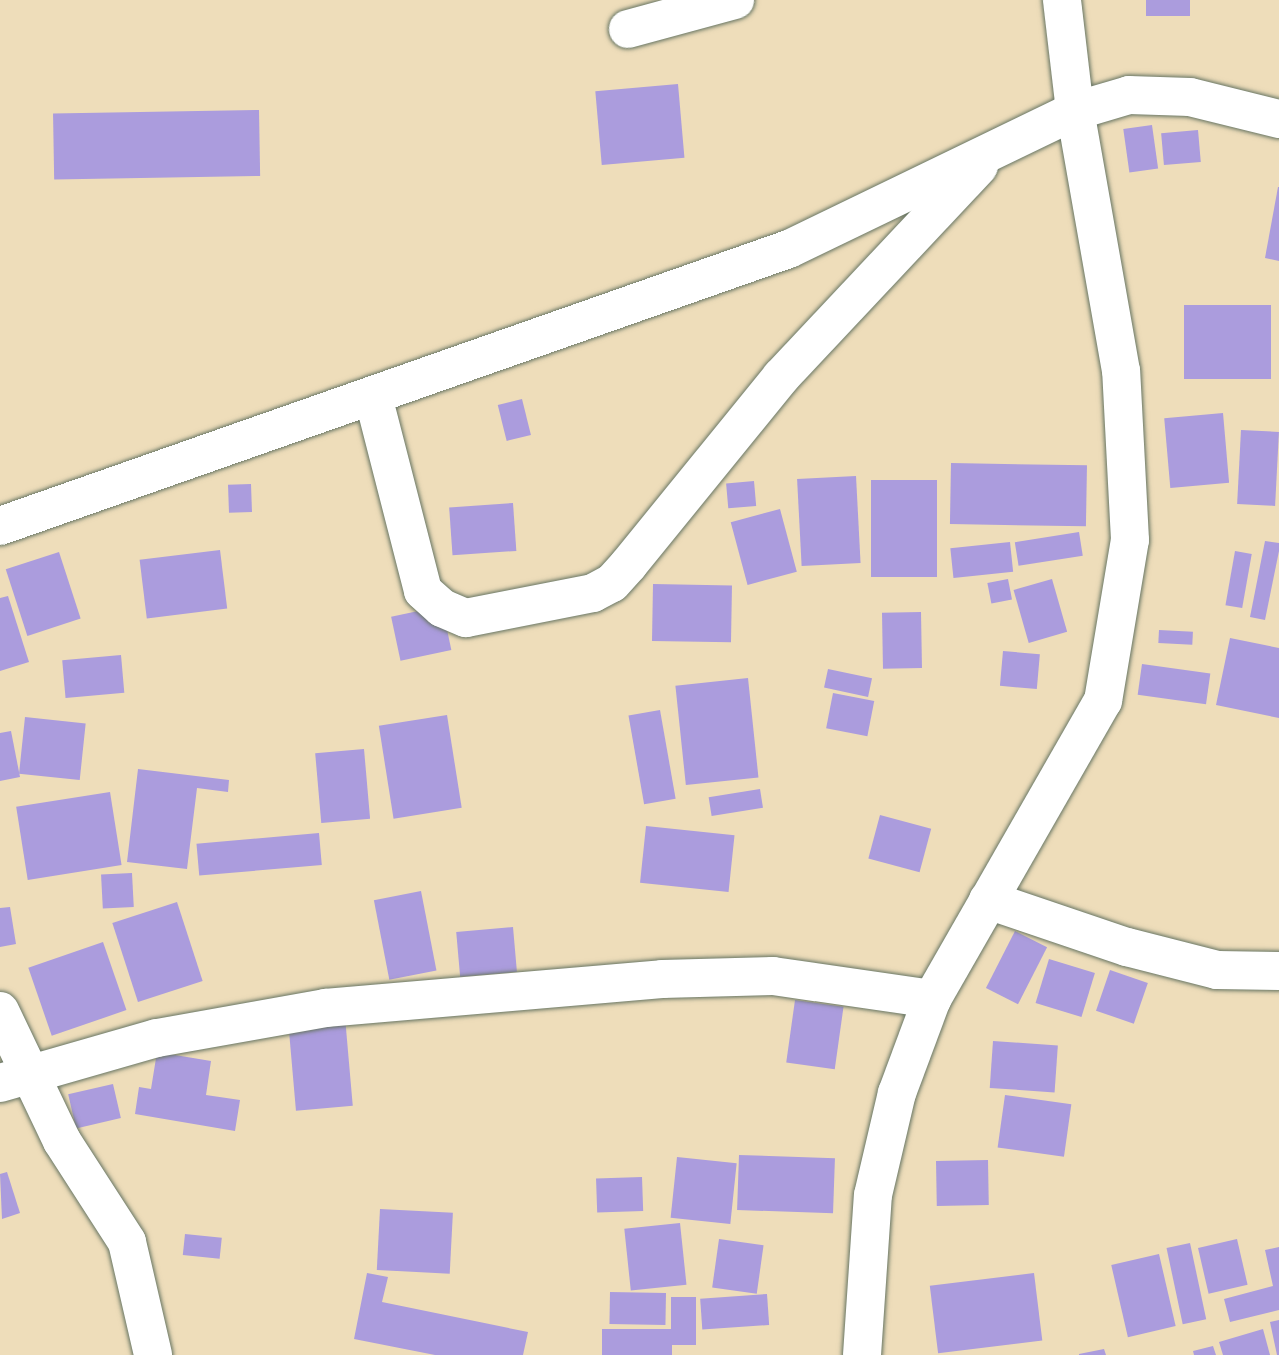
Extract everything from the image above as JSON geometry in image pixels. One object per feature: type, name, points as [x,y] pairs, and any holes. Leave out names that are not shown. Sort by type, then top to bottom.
[{"type":"street","points":[[628,29],[735,0]]},
{"type":"street","points":[[862,1355],[873,1195],[897,1093],[932,999],[1103,701],[1130,540],[1121,371],[1075,111],[1062,0]]},
{"type":"street","points":[[0,526],[789,249],[989,155],[1075,111],[1129,95],[1177,96],[1279,119]]},
{"type":"street","points":[[373,396],[423,591],[442,608],[466,618],[593,593],[612,583],[781,377],[989,155]]},
{"type":"street","points":[[988,900],[1127,947],[1217,970],[1279,971]]},
{"type":"street","points":[[16,1077],[249,1018],[662,979],[773,976],[932,999]]},
{"type":"street","points":[[0,1011],[16,1077],[62,1141],[127,1241],[153,1355]]},
{"type":"building","points":[[1146,0],[1190,0],[1190,16],[1146,16]]},
{"type":"building","points":[[678,84],[684,158],[602,165],[595,91]]},
{"type":"building","points":[[259,110],[260,176],[54,180],[53,114]]},
{"type":"building","points":[[1152,125],[1158,169],[1129,173],[1123,129]]},
{"type":"building","points":[[1198,130],[1201,162],[1164,165],[1161,133]]},
{"type":"building","points":[[1279,187],[1279,261],[1265,258]]},
{"type":"building","points":[[1184,305],[1271,305],[1271,379],[1184,379]]},
{"type":"building","points":[[522,399],[531,435],[507,441],[498,405]]},
{"type":"building","points":[[1223,413],[1229,483],[1170,488],[1164,418]]},
{"type":"building","points":[[1241,430],[1279,432],[1275,506],[1237,504]]},
{"type":"building","points":[[951,463],[1087,465],[1086,526],[950,524]]},
{"type":"building","points":[[856,476],[861,563],[802,566],[797,479]]},
{"type":"building","points":[[871,480],[937,480],[937,577],[871,577]]},
{"type":"building","points":[[754,481],[756,506],[728,508],[726,483]]},
{"type":"building","points":[[251,484],[252,512],[229,513],[228,485]]},
{"type":"building","points":[[513,503],[516,551],[453,555],[449,507]]},
{"type":"building","points":[[780,509],[797,572],[748,585],[731,522]]},
{"type":"building","points":[[1079,532],[1083,556],[1019,566],[1015,542]]},
{"type":"building","points":[[1265,541],[1279,543],[1279,551],[1265,620],[1250,617]]},
{"type":"building","points":[[1010,542],[1013,572],[953,578],[950,548]]},
{"type":"building","points":[[220,550],[227,609],[147,618],[140,560]]},
{"type":"building","points":[[1235,551],[1252,554],[1242,608],[1225,605]]},
{"type":"building","points":[[59,552],[81,619],[27,636],[6,569]]},
{"type":"building","points":[[1008,579],[1012,600],[991,604],[987,583]]},
{"type":"building","points":[[1052,579],[1067,632],[1029,643],[1014,590]]},
{"type":"building","points":[[653,584],[732,585],[731,642],[652,641]]},
{"type":"building","points":[[8,596],[29,662],[0,671],[0,598]]},
{"type":"building","points":[[442,606],[451,650],[400,661],[391,617]]},
{"type":"building","points":[[921,612],[922,668],[883,669],[882,613]]},
{"type":"building","points":[[1159,630],[1193,632],[1192,645],[1158,643]]},
{"type":"building","points":[[1230,638],[1279,648],[1279,718],[1216,705]]},
{"type":"building","points":[[1003,651],[1040,654],[1037,689],[1000,686]]},
{"type":"building","points":[[121,655],[124,693],[66,698],[62,660]]},
{"type":"building","points":[[1142,664],[1210,674],[1206,704],[1138,695]]},
{"type":"building","points":[[828,669],[872,678],[868,697],[824,688]]},
{"type":"building","points":[[748,678],[758,777],[686,785],[675,686]]},
{"type":"building","points":[[833,693],[874,701],[867,736],[826,728]]},
{"type":"building","points":[[660,710],[676,799],[644,804],[628,716]]},
{"type":"building","points":[[447,715],[462,808],[394,819],[379,726]]},
{"type":"building","points":[[25,717],[86,723],[80,780],[19,774]]},
{"type":"building","points":[[11,731],[20,777],[0,781],[0,733]]},
{"type":"building","points":[[364,749],[370,819],[321,823],[315,753]]},
{"type":"building","points":[[138,769],[229,780],[228,792],[197,788],[187,869],[127,862]]},
{"type":"building","points":[[760,789],[763,808],[712,816],[709,797]]},
{"type":"building","points":[[110,792],[122,865],[28,880],[16,807]]},
{"type":"building","points":[[880,815],[931,829],[920,872],[868,858]]},
{"type":"building","points":[[646,826],[735,835],[729,892],[640,883]]},
{"type":"building","points":[[319,833],[322,865],[199,876],[196,844]]},
{"type":"building","points":[[132,873],[134,907],[103,909],[101,875]]},
{"type":"building","points":[[421,891],[436,971],[389,980],[374,900]]},
{"type":"building","points":[[177,902],[203,981],[138,1002],[112,923]]},
{"type":"building","points":[[10,907],[16,944],[0,947],[0,908]]},
{"type":"building","points":[[513,927],[517,972],[460,977],[456,932]]},
{"type":"building","points":[[1015,931],[1047,947],[1018,1004],[986,988]]},
{"type":"building","points":[[103,942],[126,1010],[52,1036],[28,968]]},
{"type":"building","points":[[1049,959],[1095,973],[1081,1017],[1036,1003]]},
{"type":"building","points":[[1110,970],[1148,983],[1134,1024],[1096,1011]]},
{"type":"building","points":[[795,1000],[844,1007],[835,1069],[786,1062]]},
{"type":"building","points":[[345,1017],[353,1106],[296,1111],[288,1022]]},
{"type":"building","points":[[993,1041],[1058,1046],[1055,1092],[990,1088]]},
{"type":"building","points":[[157,1052],[211,1061],[206,1095],[240,1100],[235,1131],[135,1114],[139,1087],[151,1089]]},
{"type":"building","points":[[113,1084],[121,1118],[76,1128],[68,1094]]},
{"type":"building","points":[[1005,1095],[1071,1104],[1064,1157],[998,1147]]},
{"type":"building","points":[[739,1155],[835,1158],[833,1213],[737,1210]]},
{"type":"building","points":[[677,1157],[737,1163],[730,1224],[671,1218]]},
{"type":"building","points":[[988,1160],[989,1205],[937,1206],[936,1161]]},
{"type":"building","points":[[7,1172],[20,1213],[2,1219],[0,1174]]},
{"type":"building","points":[[642,1177],[643,1211],[597,1213],[596,1179]]},
{"type":"building","points":[[380,1209],[453,1213],[450,1274],[377,1270]]},
{"type":"building","points":[[680,1223],[686,1285],[631,1291],[624,1229]]},
{"type":"building","points":[[185,1234],[222,1238],[220,1259],[183,1255]]},
{"type":"building","points":[[719,1239],[764,1245],[757,1294],[712,1288]]},
{"type":"building","points":[[1237,1239],[1248,1285],[1209,1294],[1198,1248]]},
{"type":"building","points":[[1190,1243],[1206,1319],[1183,1324],[1167,1248]]},
{"type":"building","points":[[1279,1247],[1279,1310],[1230,1322],[1224,1299],[1273,1286],[1265,1250]]},
{"type":"building","points":[[1159,1254],[1176,1326],[1128,1337],[1111,1265]]},
{"type":"building","points":[[367,1273],[388,1277],[382,1302],[528,1332],[523,1355],[435,1355],[354,1339]]},
{"type":"building","points":[[1034,1273],[1042,1340],[938,1353],[930,1286]]},
{"type":"building","points":[[610,1292],[666,1293],[665,1325],[609,1324]]},
{"type":"building","points":[[767,1294],[769,1325],[702,1330],[700,1299]]},
{"type":"building","points":[[671,1297],[696,1297],[696,1345],[671,1345]]},
{"type":"building","points":[[1279,1320],[1279,1355],[1277,1355],[1270,1322]]},
{"type":"building","points":[[602,1329],[672,1329],[672,1355],[602,1355]]},
{"type":"building","points":[[1263,1329],[1270,1355],[1223,1355],[1219,1342]]},
{"type":"building","points":[[1213,1346],[1216,1355],[1194,1355],[1193,1351]]},
{"type":"building","points":[[1104,1349],[1106,1355],[1079,1355],[1079,1354]]}]
